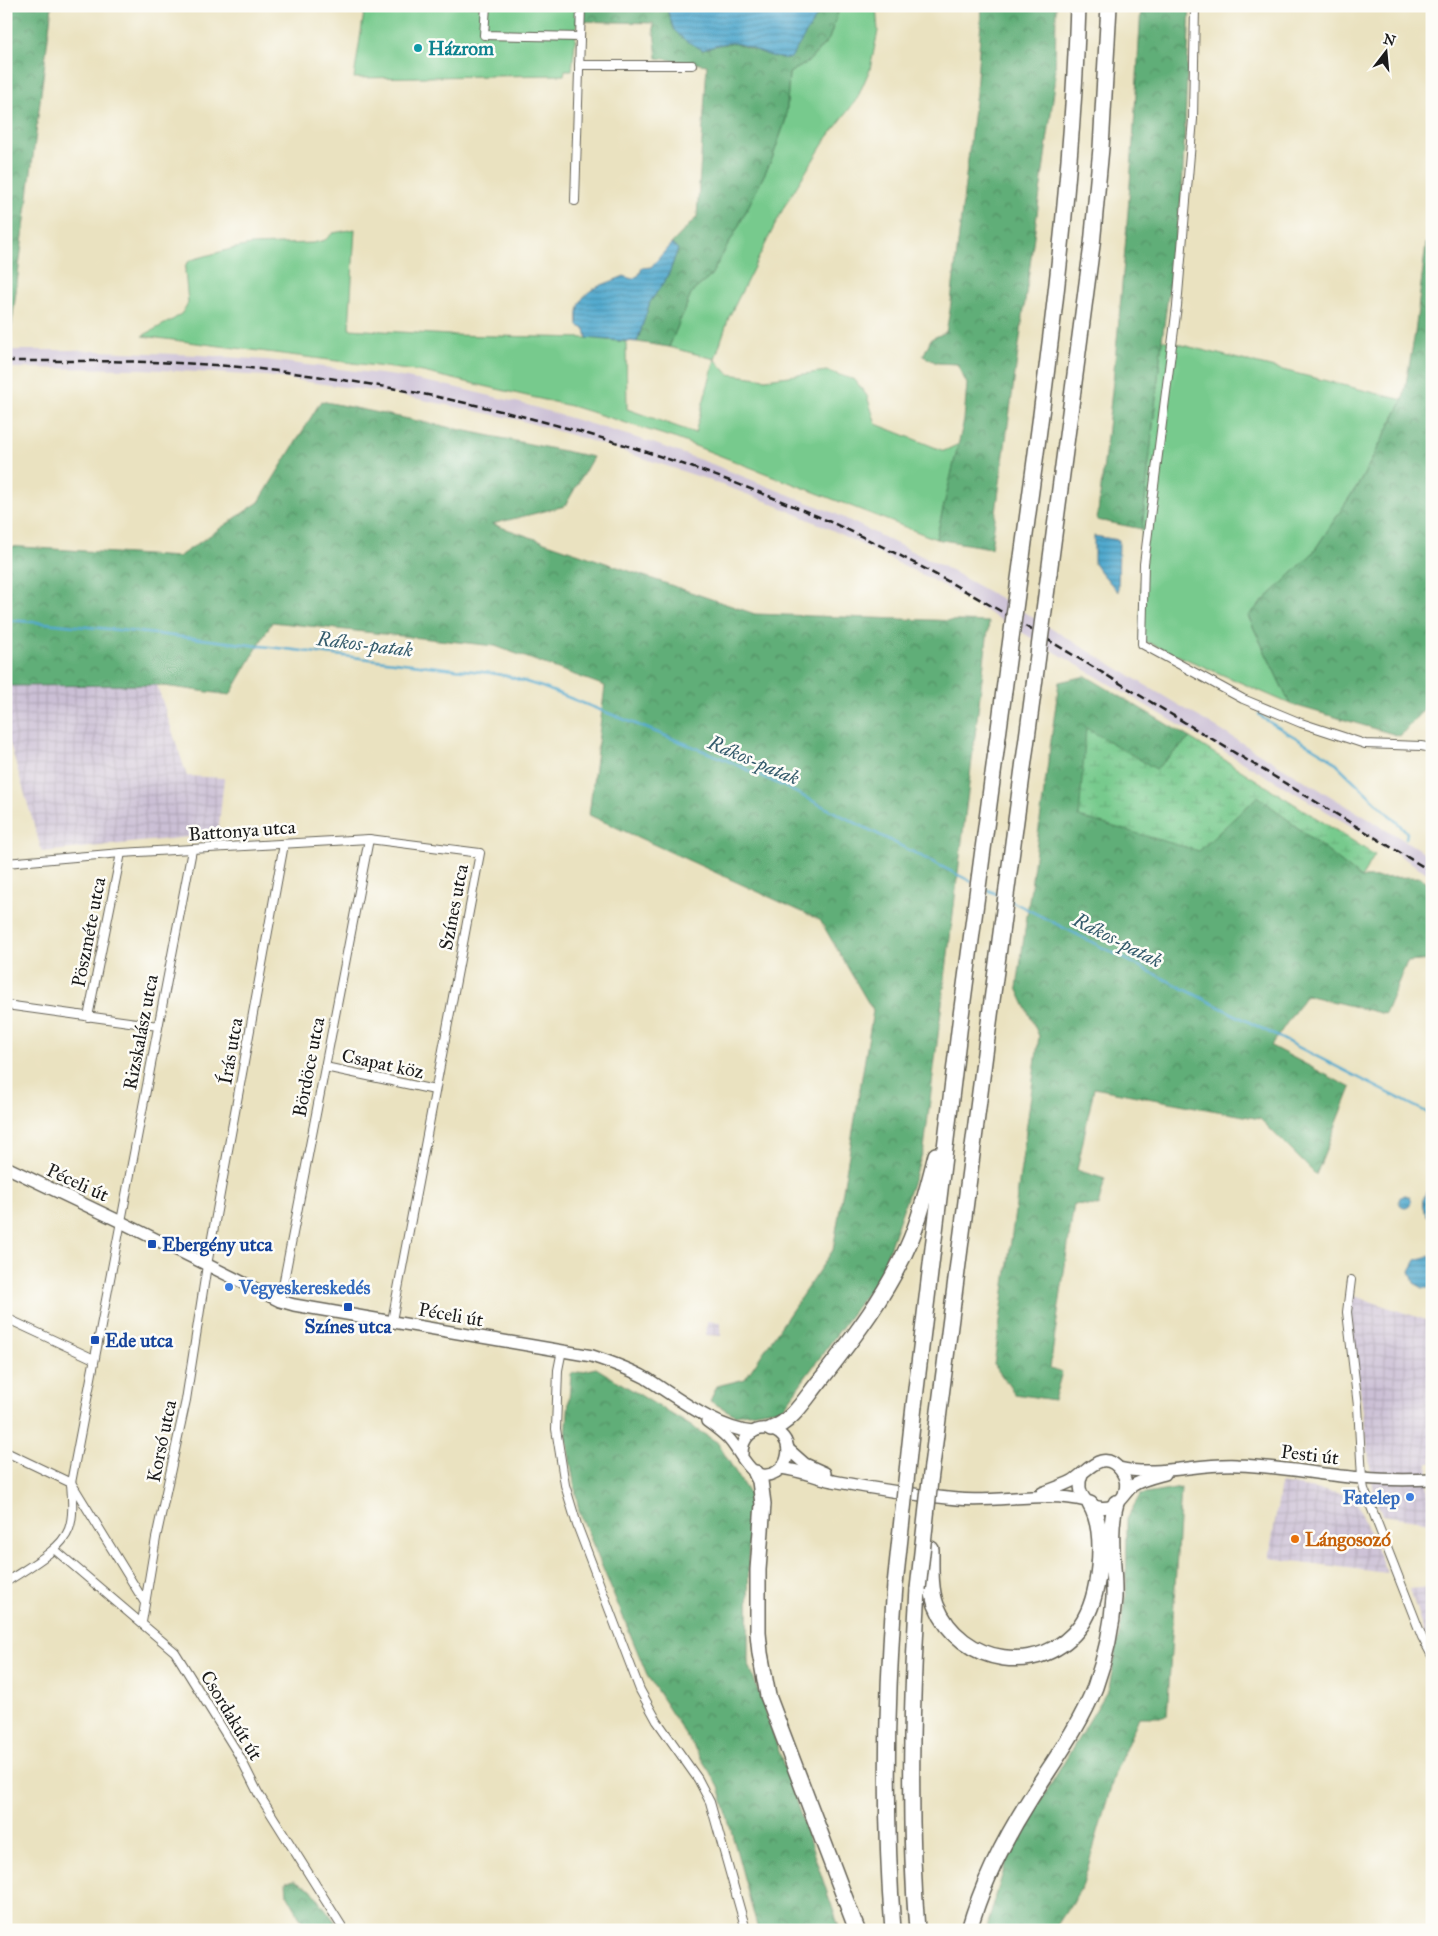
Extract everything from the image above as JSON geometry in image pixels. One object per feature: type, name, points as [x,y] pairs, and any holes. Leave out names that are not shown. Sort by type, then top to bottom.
[{"type":"highway","points":[[893,1930],[887,1829],[886,1770],[890,1645],[895,1585],[914,1406],[960,1023],[1022,557],[1065,208],[1076,75],[1078,6]]},
{"type":"highway","points":[[917,1930],[913,1868],[911,1762],[918,1589],[939,1406],[1092,245],[1101,148],[1109,6]]},
{"type":"highway","points":[[771,1429],[783,1424],[816,1385],[863,1323],[894,1274],[923,1208],[951,1098]]},
{"type":"highway","points":[[756,1473],[760,1481],[763,1504],[758,1578],[758,1633],[768,1696],[857,1930]]},
{"type":"highway","points":[[929,1489],[932,1590],[936,1604],[950,1631],[971,1648],[982,1653],[1008,1659],[1034,1656],[1059,1645],[1082,1624],[1096,1589],[1100,1559],[1097,1520],[1088,1503]]},
{"type":"highway","points":[[969,1930],[977,1903],[998,1855],[1030,1799],[1071,1737],[1086,1709],[1097,1680],[1106,1653],[1112,1615],[1114,1589],[1112,1530],[1120,1499]]},
{"type":"main road","name":"Péceli út","points":[[6,1167],[280,1301],[294,1305],[592,1356],[615,1363],[646,1378],[688,1406]]},
{"type":"main road","points":[[688,1406],[735,1429],[753,1432]]},
{"type":"main road","points":[[688,1406],[728,1438],[742,1455],[749,1469],[756,1473],[770,1474],[781,1468],[785,1462],[788,1449]]},
{"type":"main road","points":[[742,1455],[744,1442],[753,1432],[759,1429],[771,1429],[782,1437],[788,1449],[805,1464],[852,1484]]},
{"type":"main road","points":[[1088,1503],[1080,1490],[1079,1484],[1082,1474],[1088,1466],[1101,1461],[1113,1464],[1119,1468],[1137,1471],[1183,1468]]},
{"type":"main road","name":"Pesti út","points":[[1183,1468],[1222,1465],[1266,1466],[1362,1478],[1432,1479]]},
{"type":"main road","points":[[781,1468],[886,1491],[960,1499],[1014,1498],[1034,1495],[1066,1484],[1082,1474]]},
{"type":"main road","points":[[1119,1468],[1126,1480],[1120,1499]]},
{"type":"main road","points":[[1034,1495],[1073,1498],[1102,1508],[1120,1499],[1139,1483],[1183,1468]]},
{"type":"street","points":[[486,6],[484,36],[580,37]]},
{"type":"street","points":[[575,201],[581,6]]},
{"type":"street","points":[[1195,6],[1192,128],[1177,306],[1144,564],[1142,644],[1242,699],[1301,723],[1365,744],[1409,745],[1432,748]]},
{"type":"street","points":[[579,64],[692,65]]},
{"type":"street","name":"Battonya utca","points":[[6,864],[121,853],[369,839],[480,853]]},
{"type":"street","name":"Bördöce utca","points":[[280,1301],[369,839]]},
{"type":"street","name":"Írás utca","points":[[207,1265],[284,844]]},
{"type":"street","name":"Rizskalász utca","points":[[121,1222],[192,850]]},
{"type":"street","name":"Pöszméte utca","points":[[88,1017],[121,853]]},
{"type":"street","name":"Színes utca","points":[[392,1321],[480,853]]},
{"type":"street","points":[[6,1005],[158,1026]]},
{"type":"street","name":"Csapat köz","points":[[325,1067],[435,1090]]},
{"type":"street","points":[[6,1582],[54,1549],[68,1530],[73,1504],[71,1482],[121,1222]]},
{"type":"street","name":"Korsó utca","points":[[142,1622],[156,1538],[186,1400],[207,1265]]},
{"type":"street","points":[[1351,1280],[1347,1312],[1358,1406],[1364,1488],[1422,1637],[1432,1656]]},
{"type":"street","points":[[6,1318],[94,1359]]},
{"type":"street","points":[[562,1350],[558,1370],[556,1429],[565,1485],[577,1525],[640,1690],[657,1721],[698,1779],[710,1802],[746,1930]]},
{"type":"street","points":[[6,1452],[71,1482],[145,1603]]},
{"type":"street","name":"Csordakút út","points":[[54,1549],[175,1652],[240,1757],[258,1793],[344,1930]]},
{"type":"shaded area","points":[[6,350],[73,350],[200,355],[267,360],[396,376],[449,386],[524,404],[650,442],[712,464],[832,512],[946,568],[1002,599],[1432,857],[1432,876],[1370,837],[938,583],[826,527],[768,502],[706,479],[582,438],[519,420],[394,394],[266,376],[143,369],[6,368]]},
{"type":"shaded area","points":[[157,685],[187,776],[224,778],[218,834],[42,852],[6,731],[6,686]]},
{"type":"shaded area","points":[[1351,1295],[1432,1322],[1432,1463],[1429,1463],[1428,1490],[1431,1522],[1382,1515],[1374,1496],[1351,1322]]},
{"type":"shaded area","points":[[707,1321],[721,1322],[721,1336],[706,1335]]},
{"type":"shaded area","points":[[1281,1483],[1354,1496],[1387,1573],[1269,1558]]},
{"type":"shaded area","points":[[1432,1587],[1432,1658],[1410,1589]]},
{"type":"green space","points":[[6,6],[52,6],[9,347],[6,347]]},
{"type":"green space","points":[[365,6],[579,6],[572,70],[565,70],[564,75],[354,78]]},
{"type":"green space","points":[[579,6],[666,6],[674,30],[703,50],[718,45],[734,43],[781,59],[809,28],[823,6],[840,6],[829,39],[807,63],[789,73],[786,119],[772,159],[738,227],[710,277],[692,292],[669,347],[637,342],[650,302],[668,276],[678,249],[671,244],[697,217],[707,65],[657,58],[653,23],[576,21]]},
{"type":"green space","points":[[840,6],[876,6],[878,31],[870,69],[857,99],[825,141],[785,205],[729,317],[715,359],[669,347],[692,292],[710,277],[738,227],[772,159],[786,119],[789,73],[807,63],[829,39]]},
{"type":"green space","points":[[982,6],[1056,6],[1055,84],[991,548],[936,539],[964,420],[967,384],[957,364],[937,363],[923,356],[931,339],[946,332],[950,310],[976,92]]},
{"type":"green space","points":[[1141,6],[1190,6],[1182,192],[1162,340],[1142,529],[1097,520],[1112,392],[1124,263]]},
{"type":"green space","points":[[1432,227],[1432,690],[1424,709],[1400,736],[1290,704],[1248,616],[1312,554],[1361,480],[1403,400],[1415,333],[1426,244]]},
{"type":"green space","points":[[355,229],[349,329],[449,335],[587,338],[626,342],[627,409],[695,433],[715,359],[728,374],[766,379],[827,371],[855,380],[867,396],[876,424],[944,451],[959,444],[936,539],[677,439],[575,407],[423,372],[142,336],[182,313],[188,303],[186,264],[191,260],[250,245],[313,243],[325,240],[333,233]]},
{"type":"green space","points":[[1162,340],[1403,400],[1361,480],[1312,554],[1248,616],[1290,704],[1140,639],[1142,529]]},
{"type":"green space","points":[[321,401],[593,457],[565,506],[492,524],[755,614],[989,622],[924,1149],[880,1275],[783,1408],[735,1415],[710,1401],[717,1386],[745,1379],[833,1250],[873,1011],[820,920],[589,815],[605,686],[495,646],[272,622],[230,695],[157,685],[6,686],[6,546],[178,557],[259,502]]},
{"type":"green space","points":[[1086,676],[1190,738],[1156,769],[1199,851],[1258,796],[1361,878],[1420,877],[1432,885],[1432,960],[1407,962],[1385,1014],[1306,995],[1271,1046],[1351,1088],[1316,1175],[1260,1119],[1094,1088],[1077,1170],[1105,1179],[1098,1206],[1074,1204],[1050,1368],[1062,1372],[1054,1400],[1015,1394],[994,1365],[1039,1036],[1017,988],[1059,682]]},
{"type":"green space","points":[[1086,728],[1156,769],[1190,738],[1375,855],[1361,878],[1258,796],[1199,851],[1079,817]]},
{"type":"green space","points":[[596,1368],[717,1442],[749,1494],[748,1661],[840,1930],[758,1930],[719,1786],[648,1677],[579,1511],[566,1437],[571,1374]]},
{"type":"green space","points":[[1181,1488],[1167,1717],[1139,1717],[1115,1773],[1082,1887],[1054,1930],[986,1930],[1008,1855],[1109,1688],[1126,1599],[1127,1518],[1140,1495]]},
{"type":"green space","points":[[294,1880],[311,1889],[341,1930],[307,1930],[287,1894],[286,1882]]},
{"type":"water","points":[[666,6],[823,6],[791,58],[783,58],[734,43],[722,44],[703,50],[686,41],[674,30]]},
{"type":"water","points":[[671,244],[678,249],[668,276],[650,302],[637,342],[587,338],[585,329],[578,326],[580,304],[584,297],[597,287],[624,276],[632,279],[639,275],[642,268],[651,267]]},
{"type":"water","points":[[1094,536],[1119,540],[1118,592],[1094,564]]},
{"type":"water","points":[[1432,1186],[1432,1220],[1425,1212],[1423,1199]]},
{"type":"water","points":[[1403,1195],[1407,1195],[1411,1201],[1407,1207],[1403,1207],[1399,1203],[1399,1199]]},
{"type":"water","points":[[1428,1256],[1432,1257],[1432,1288],[1423,1288],[1414,1283],[1410,1271],[1416,1260]]},
{"type":"waterway","name":"Rákos-patak","points":[[6,620],[188,638],[507,676],[542,687],[724,759],[783,786],[972,882]]},
{"type":"waterway","points":[[1259,714],[1264,719],[1329,757],[1404,829],[1407,833],[1406,838]]},
{"type":"waterway","name":"Rákos-patak","points":[[984,888],[1001,896]]},
{"type":"waterway","name":"Rákos-patak","points":[[1011,901],[1432,1115]]},
{"type":"railway","points":[[6,361],[190,364],[250,368],[324,377],[398,389],[471,404],[616,442],[687,465],[757,491],[826,520],[870,540],[934,574],[997,609],[1432,872]]},
{"type":"place","name":"Házrom","points":[[418,48]]},
{"type":"place","name":"Ebergény utca","points":[[152,1244]]},
{"type":"place","name":"Vegyeskereskedés","points":[[229,1287]]},
{"type":"place","name":"Színes utca","points":[[348,1307]]},
{"type":"place","name":"Ede utca","points":[[95,1340]]},
{"type":"place","name":"Fatelep","points":[[1410,1497]]},
{"type":"place","name":"Lángosozó","points":[[1295,1539]]}]
